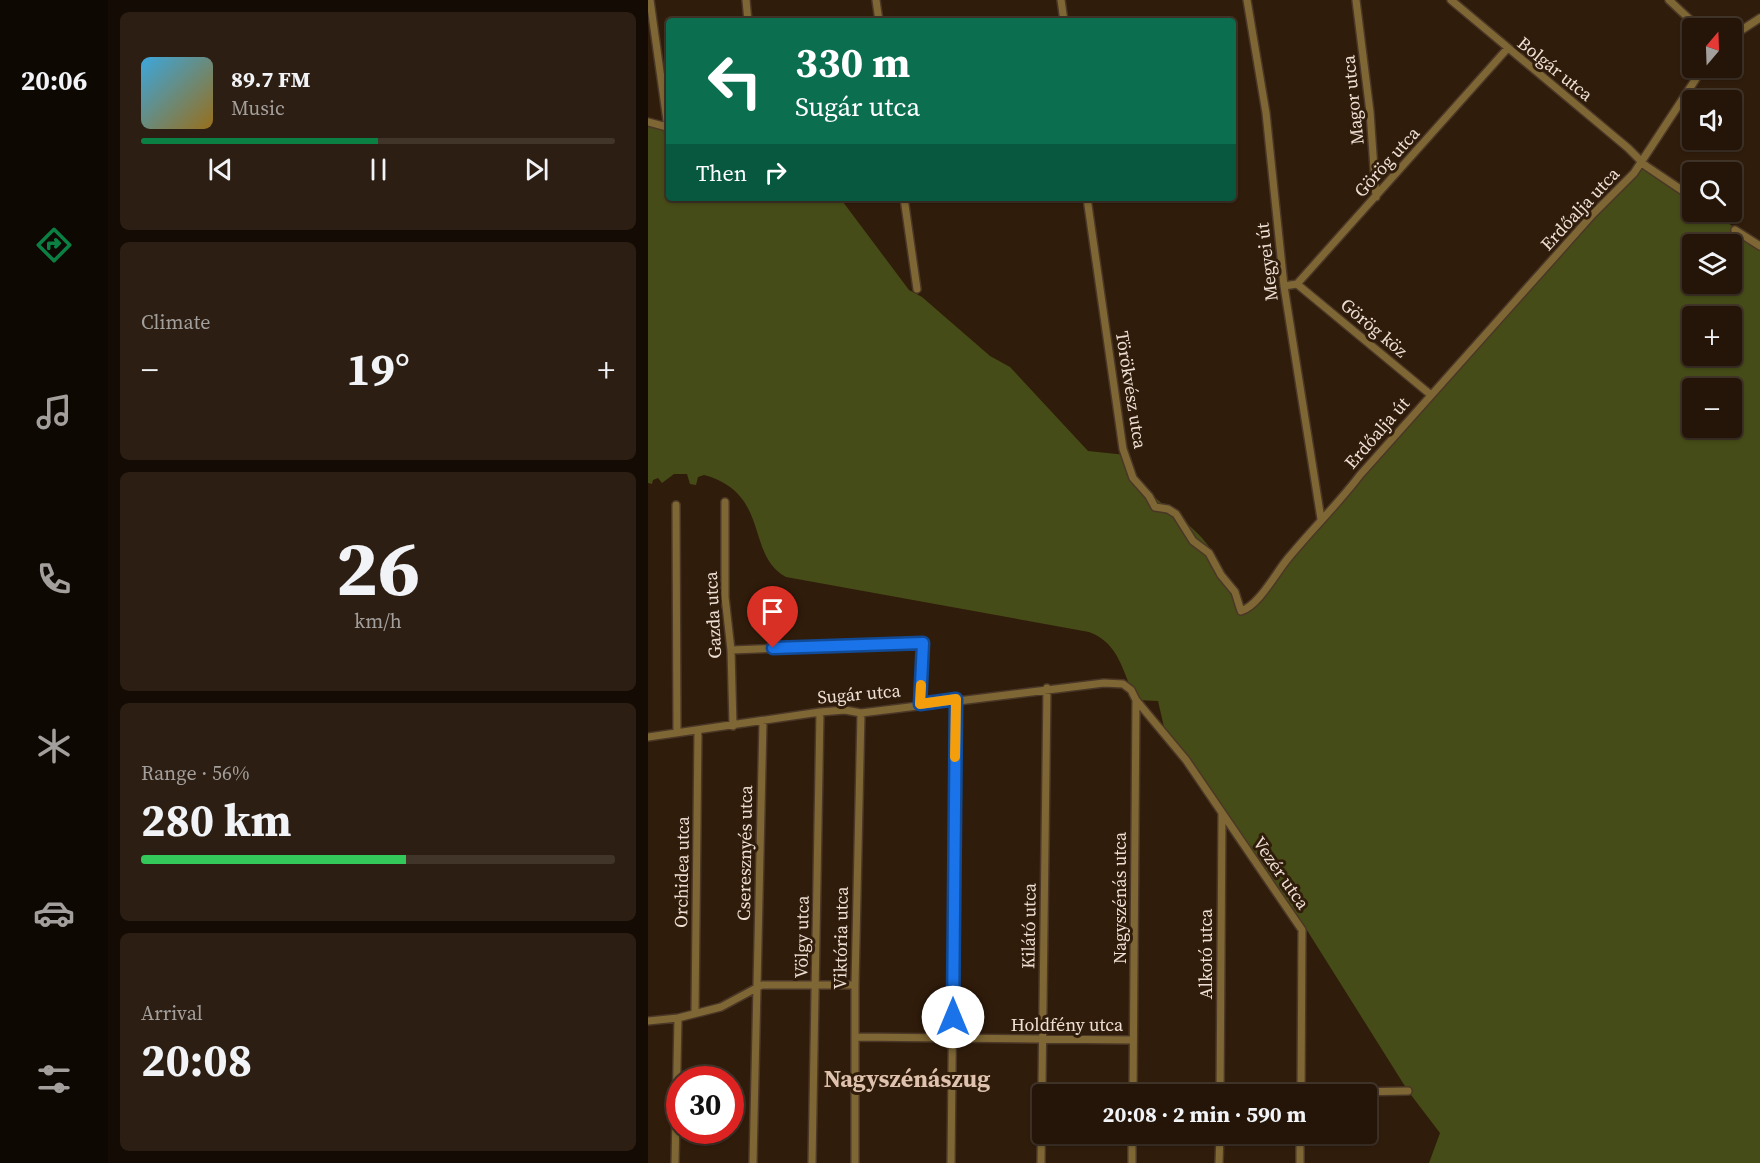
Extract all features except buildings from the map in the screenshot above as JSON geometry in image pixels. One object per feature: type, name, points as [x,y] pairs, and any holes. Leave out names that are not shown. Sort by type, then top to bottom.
[{"type":"street","points":[[650,0],[666,116]]},
{"type":"street","points":[[746,0],[748,18]]},
{"type":"street","points":[[876,0],[879,18]]},
{"type":"street","points":[[1061,0],[1064,18]]},
{"type":"street","name":"Megyei út","points":[[1247,0],[1266,113],[1284,286],[1321,519]]},
{"type":"street","name":"Magor utca","points":[[1356,0],[1370,112],[1376,197]]},
{"type":"street","name":"Bolgár utca","points":[[1451,0],[1641,161],[1682,190]]},
{"type":"street","points":[[1669,0],[1688,18]]},
{"type":"street","points":[[1742,30],[1760,18]]},
{"type":"street","name":"Görög utca","points":[[1297,284],[1507,49]]},
{"type":"street","name":"Erdőalja utca","points":[[1538,275],[1593,214],[1631,178],[1696,78]]},
{"type":"street","points":[[648,122],[666,130]]},
{"type":"street","points":[[904,201],[917,290]]},
{"type":"street","name":"Törökvész utca","points":[[1087,201],[1123,449],[1133,478],[1149,496],[1155,507],[1175,513],[1191,539],[1209,553],[1221,575],[1237,595],[1241,611]]},
{"type":"street","points":[[1735,230],[1760,246]]},
{"type":"street","name":"Erdőalja út","points":[[1241,611],[1253,604],[1287,558],[1321,519],[1329,515],[1360,475],[1538,275]]},
{"type":"street","points":[[1284,286],[1297,284]]},
{"type":"street","name":"Görög köz","points":[[1297,284],[1431,395]]},
{"type":"street","name":"Gazda utca","points":[[725,502],[724,597],[730,650],[733,726]]},
{"type":"street","points":[[676,505],[677,732]]},
{"type":"street","points":[[730,650],[923,643],[920,704]]},
{"type":"street","name":"Sugár utca","points":[[648,737],[820,712],[845,710],[861,713],[1047,688],[1118,682],[1131,690],[1136,700]]},
{"type":"street","name":"Kilátó utca","points":[[1041,1163],[1047,688]]},
{"type":"street","points":[[951,1163],[956,699]]},
{"type":"street","name":"Vezér utca","points":[[1136,700],[1174,743],[1302,930],[1301,1084]]},
{"type":"street","name":"Nagyszénás utca","points":[[1133,1084],[1136,700]]},
{"type":"street","name":"Völgy utca","points":[[812,1163],[820,712]]},
{"type":"street","name":"Viktória utca","points":[[855,1163],[855,985],[861,713]]},
{"type":"street","name":"Cseresznyés utca","points":[[753,1163],[762,721]]},
{"type":"street","name":"Orchidea utca","points":[[695,1013],[698,731]]},
{"type":"street","name":"Alkotó utca","points":[[1220,1084],[1222,814]]},
{"type":"street","points":[[648,1021],[678,1018],[721,1007],[757,987],[855,985]]},
{"type":"street","points":[[675,1163],[678,1018]]},
{"type":"street","name":"Holdfény utca","points":[[856,1037],[953,1040],[1133,1040]]},
{"type":"street","points":[[1377,1092],[1408,1091]]},
{"type":"street","points":[[1132,1144],[1132,1163]]},
{"type":"street","points":[[1219,1163],[1220,1144]]},
{"type":"street","points":[[1300,1144],[1300,1163]]},
{"type":"green space","points":[[648,126],[664,130],[666,136],[666,201],[842,201],[909,290],[922,297],[990,356],[1010,367],[1088,451],[1126,455],[1139,481],[1148,491],[1191,527],[1209,546],[1225,573],[1242,611],[1263,590],[1640,161],[1682,191],[1682,222],[1726,222],[1760,244],[1760,1163],[1429,1163],[1440,1133],[1408,1091],[1305,927],[1164,727],[1158,701],[1136,700],[1119,660],[1108,644],[1089,632],[786,577],[773,567],[765,554],[749,509],[739,495],[725,484],[704,475],[698,477],[696,485],[690,484],[687,474],[674,474],[662,483],[658,478],[653,480],[652,484],[648,483]]},
{"type":"green space","points":[[1171,1144],[1207,1144],[1207,1146],[1171,1146]]},
{"type":"slow traffic","points":[[921,685],[920,704],[956,699],[955,757]]},
{"type":"district","name":"Nagyszénászug","points":[[907,1079]]},
{"type":"route","points":[[773,648],[923,643],[920,704],[956,699],[953,1017]]}]
